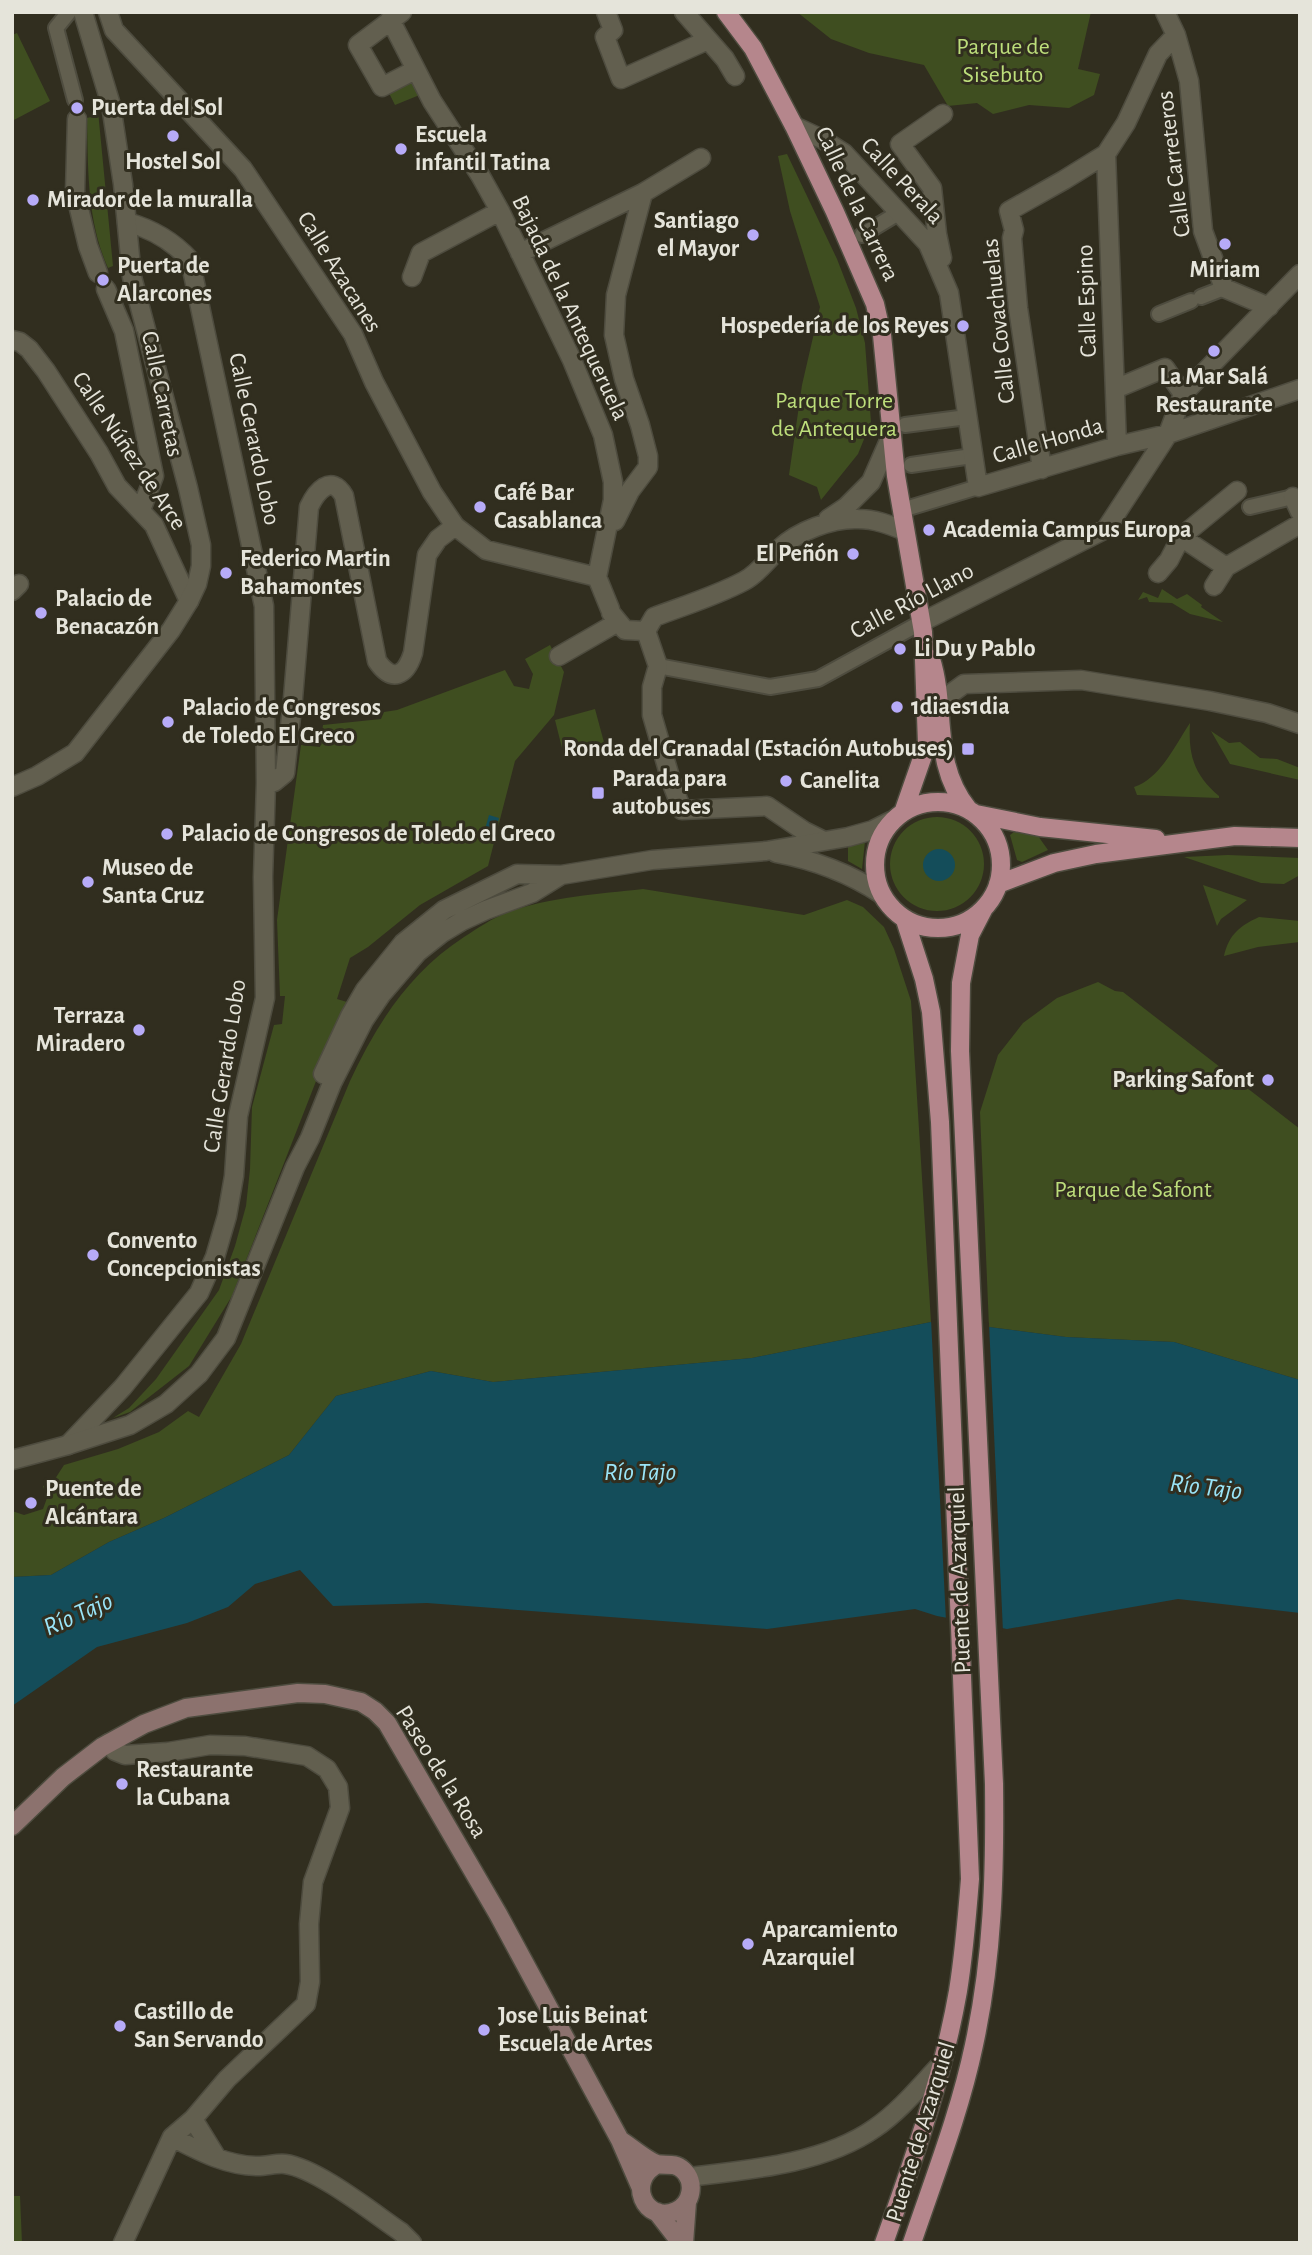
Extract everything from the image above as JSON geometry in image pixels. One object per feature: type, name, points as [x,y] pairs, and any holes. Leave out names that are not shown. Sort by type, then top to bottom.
[{"type":"main road","name":"Calle de la Carrera","points":[[726,12],[752,48],[794,126],[856,255],[875,304],[899,429],[902,510],[923,627]]},
{"type":"main road","points":[[923,627],[939,690],[940,732],[950,782],[972,811],[990,828],[998,845],[1001,865],[993,897],[984,908],[967,921],[947,928],[925,928],[905,920],[891,909],[881,894],[875,876],[874,856],[880,837],[898,816],[927,744],[923,627]]},
{"type":"main road","points":[[898,816],[919,804],[936,801],[1040,827],[1191,842]]},
{"type":"main road","points":[[998,884],[1065,860],[1096,854],[1235,836],[1300,838]]},
{"type":"main road","name":"Puente de Azarquiel","points":[[912,2243],[957,2111],[974,2046],[988,1968],[995,1869],[960,1051],[961,983],[971,935],[984,908]]},
{"type":"main road","name":"Puente de Azarquiel","points":[[884,2243],[941,2064],[957,1992],[971,1880],[940,1122],[931,1012],[924,979],[905,920]]},
{"type":"main road","name":"Paseo de la Rosa","points":[[12,1826],[63,1777],[110,1743],[144,1724],[186,1708],[298,1693],[344,1697],[361,1702],[387,1723],[498,1914],[620,2140],[644,2202],[657,2212],[683,2243]]},
{"type":"main road","name":"Paseo de la Rosa","points":[[620,2140],[658,2164],[676,2165],[688,2177],[690,2194],[683,2243]]},
{"type":"main road","points":[[640,2186],[646,2172],[658,2164]]},
{"type":"main road","points":[[657,2212],[674,2212],[687,2202]]},
{"type":"street","points":[[69,12],[56,27],[75,100]]},
{"type":"street","points":[[15,786],[75,753],[171,630],[197,584],[201,566],[201,545],[132,276],[111,106],[83,12]]},
{"type":"street","name":"Calle Azacanes","points":[[108,12],[114,30],[243,169],[266,203],[353,334],[374,382],[432,492],[455,526],[486,550],[597,577]]},
{"type":"street","points":[[606,12],[613,30],[605,37],[621,79],[708,40]]},
{"type":"street","points":[[684,12],[725,59],[735,76]]},
{"type":"street","name":"Calle Carreteros","points":[[1166,12],[1176,35],[1189,81],[1203,231],[1224,288]]},
{"type":"street","points":[[396,16],[358,45],[382,87],[415,70]]},
{"type":"street","name":"Bajada de la Antequeruela","points":[[396,16],[415,70],[500,211],[582,381],[603,435],[613,481],[613,500],[604,543]]},
{"type":"street","points":[[1106,154],[1126,123],[1158,54],[1176,35]]},
{"type":"street","name":"Calle Perala","points":[[943,114],[900,144],[932,188],[978,487]]},
{"type":"street","name":"Calle Carretas","points":[[77,119],[75,192],[88,246],[124,331],[155,476],[141,510]]},
{"type":"street","name":"Calle Perala","points":[[794,126],[844,153],[906,218],[928,244],[949,293]]},
{"type":"street","name":"Calle Covachuelas","points":[[1042,469],[1018,307],[1012,238],[1014,230],[1009,211],[1106,154]]},
{"type":"street","name":"Calle Espino","points":[[1106,154],[1117,446]]},
{"type":"street","points":[[520,253],[643,193],[701,158]]},
{"type":"street","points":[[643,193],[616,295],[614,335],[624,379],[648,456],[648,467],[630,491],[604,543],[597,577],[613,615],[625,630],[646,631],[658,666],[652,687],[652,715],[682,810],[767,806],[822,840]]},
{"type":"street","points":[[862,235],[934,205]]},
{"type":"street","points":[[412,278],[421,253],[500,211]]},
{"type":"street","name":"Calle Gerardo Lobo","points":[[68,1445],[123,1387],[198,1293],[215,1257],[227,1216],[238,1116],[265,998],[264,606],[190,260],[160,235],[127,222]]},
{"type":"street","points":[[1168,434],[1183,394],[1300,274]]},
{"type":"street","points":[[1159,314],[1224,288],[1269,307]]},
{"type":"street","name":"Calle Núñez de Arce","points":[[12,340],[29,349],[46,371],[117,486],[154,525],[189,601]]},
{"type":"street","name":"Calle Honda","points":[[1115,389],[1165,368],[1183,394]]},
{"type":"street","name":"Calle Honda","points":[[902,510],[1117,446],[1168,434],[1300,388]]},
{"type":"street","points":[[899,429],[967,417]]},
{"type":"street","name":"Calle de la Carrera","points":[[646,631],[654,617],[721,592],[750,577],[788,541],[813,529],[846,507],[871,482],[899,429]]},
{"type":"street","name":"Calle Río Llano","points":[[658,666],[770,687],[818,680],[1106,529],[1168,434]]},
{"type":"street","points":[[911,465],[972,456]]},
{"type":"street","points":[[266,783],[274,782],[285,774],[309,507],[316,492],[324,486],[330,486],[341,491],[344,496],[377,661],[387,673],[404,672],[410,664],[427,555],[438,539],[455,526]]},
{"type":"street","points":[[1158,573],[1170,560],[1181,537],[1237,491]]},
{"type":"street","points":[[1250,507],[1296,505]]},
{"type":"street","name":"Calle de la Carrera","points":[[813,529],[846,519],[859,519],[885,523],[905,531]]},
{"type":"street","points":[[1214,586],[1226,567],[1300,524]]},
{"type":"street","points":[[1181,537],[1226,567]]},
{"type":"street","points":[[559,656],[613,615]]},
{"type":"street","points":[[939,714],[953,692],[964,684],[1081,680],[1233,706],[1300,724]]},
{"type":"street","points":[[295,1167],[303,1132],[334,1049],[355,1007],[386,962],[421,927],[444,911],[517,874],[561,875],[652,860],[766,850],[848,837],[873,830],[898,816]]},
{"type":"street","points":[[766,850],[833,868],[881,894]]},
{"type":"street","points":[[14,1461],[130,1425],[183,1391],[212,1360],[239,1312],[295,1167],[363,1020],[408,963],[426,946],[462,921],[532,893],[561,875]]},
{"type":"street","points":[[110,1743],[115,1751],[125,1755],[210,1745],[245,1746],[307,1756],[327,1769],[338,1787],[340,1808],[313,1882],[309,1924],[310,1982],[306,2004],[227,2079],[193,2119],[172,2137],[123,2243]]},
{"type":"street","points":[[688,2177],[803,2159],[841,2146],[873,2129],[906,2103],[941,2064]]},
{"type":"street","points":[[193,2119],[217,2158]]},
{"type":"street","points":[[172,2137],[201,2153],[242,2165],[286,2164],[321,2178],[412,2243]]},
{"type":"green space","name":"Parque de Sisebuto","points":[[797,12],[1091,12],[1078,69],[1100,74],[1094,95],[1069,108],[1029,105],[993,114],[977,103],[948,106],[924,65],[869,53],[831,39]]},
{"type":"green space","points":[[17,33],[50,101],[12,121],[12,35]]},
{"type":"green space","points":[[413,76],[422,94],[395,105],[388,91]]},
{"type":"green space","points":[[98,111],[113,266],[108,268],[92,213],[89,175],[87,118],[95,116]]},
{"type":"green space","name":"Parque Torre de Antequera","points":[[787,154],[837,259],[856,308],[865,343],[871,422],[858,454],[821,500],[817,487],[789,475],[802,385],[820,307],[790,211],[778,156]]},
{"type":"green space","points":[[1162,589],[1177,599],[1187,594],[1223,622],[1190,614],[1172,603],[1149,602],[1147,597],[1138,600],[1143,592],[1158,598]]},
{"type":"green space","points":[[550,645],[564,672],[554,715],[515,761],[488,866],[420,905],[350,958],[337,999],[347,1002],[232,1296],[189,1366],[130,1412],[113,1418],[129,1408],[156,1379],[219,1290],[235,1246],[246,1206],[252,1107],[274,1025],[282,1024],[285,996],[280,996],[277,920],[301,745],[320,747],[323,725],[381,719],[384,712],[397,710],[505,670],[514,686],[529,689],[533,674],[525,659]]},
{"type":"green space","points":[[595,709],[605,746],[564,756],[555,720]]},
{"type":"green space","points":[[1190,723],[1190,745],[1194,764],[1219,798],[1137,795],[1134,787],[1144,783],[1160,769]]},
{"type":"green space","points":[[1211,731],[1229,743],[1240,742],[1260,758],[1277,759],[1300,768],[1300,780],[1230,764]]},
{"type":"green space","points":[[937,817],[955,820],[970,831],[981,846],[984,864],[981,882],[970,897],[955,908],[937,911],[919,908],[904,897],[893,882],[890,864],[893,846],[904,831],[919,820]]},
{"type":"green space","points":[[1014,832],[1038,836],[1048,850],[1022,862],[1017,860],[1010,835]]},
{"type":"green space","points":[[865,841],[862,869],[848,861],[848,846]]},
{"type":"green space","points":[[1228,855],[1300,858],[1300,875],[1284,884],[1261,883],[1184,857]]},
{"type":"green space","points":[[1203,885],[1247,900],[1221,919],[1217,926]]},
{"type":"green space","points":[[643,889],[804,915],[847,900],[863,907],[884,927],[911,1001],[931,1322],[752,1358],[493,1382],[431,1371],[336,1396],[289,1455],[164,1518],[109,1542],[51,1575],[12,1577],[12,1511],[24,1515],[43,1509],[47,1498],[43,1486],[53,1482],[64,1465],[118,1449],[159,1432],[188,1411],[199,1417],[241,1344],[360,1060],[384,1019],[411,983],[427,966],[464,937],[506,913],[556,900]]},
{"type":"green space","points":[[1259,917],[1300,921],[1300,942],[1258,947],[1224,956],[1236,932]]},
{"type":"green space","name":"Parque de Safont","points":[[1098,982],[1123,992],[1300,1129],[1300,1380],[1174,1342],[1066,1337],[989,1327],[980,1112],[998,1055],[1023,1023],[1057,998]]},
{"type":"green space","points":[[12,2196],[20,2196],[22,2243],[12,2243]]},
{"type":"water","points":[[489,815],[499,818],[492,843],[482,840]]},
{"type":"water","points":[[939,849],[950,854],[955,865],[950,876],[939,881],[928,876],[923,865],[928,854]]},
{"type":"water","name":"Río Tajo","points":[[931,1322],[1066,1337],[1174,1342],[1300,1380],[1300,1613],[1178,1599],[1007,1629],[937,1616],[915,1609],[767,1629],[427,1603],[333,1606],[300,1570],[255,1584],[228,1607],[187,1623],[97,1647],[12,1706],[12,1577],[51,1575],[109,1542],[164,1518],[289,1455],[336,1396],[431,1371],[493,1382],[752,1358]]},
{"type":"pier","points":[[931,1319],[989,1323],[1003,1632],[946,1621]]},
{"type":"place","name":"Puerta del Sol","points":[[77,108]]},
{"type":"place","name":"Hostel Sol","points":[[173,136]]},
{"type":"place","name":"Escuela infantil Tatina","points":[[401,149]]},
{"type":"place","name":"Mirador de la muralla","points":[[33,200]]},
{"type":"place","name":"Santiago el Mayor","points":[[753,235]]},
{"type":"place","name":"Miriam","points":[[1225,244]]},
{"type":"place","name":"Puerta de Alarcones","points":[[103,280]]},
{"type":"place","name":"Hospedería de los Reyes","points":[[963,326]]},
{"type":"place","name":"La Mar Salá Restaurante","points":[[1214,351]]},
{"type":"place","name":"Café Bar Casablanca","points":[[480,507]]},
{"type":"place","name":"Academia Campus Europa","points":[[929,530]]},
{"type":"place","name":"El Peñón","points":[[853,554]]},
{"type":"place","name":"Federico Martin Bahamontes","points":[[226,573]]},
{"type":"place","name":"Palacio de Benacazón","points":[[41,613]]},
{"type":"place","name":"Li Du y Pablo","points":[[900,649]]},
{"type":"place","name":"1diaes1dia","points":[[897,707]]},
{"type":"place","name":"Palacio de Congresos de Toledo El Greco","points":[[168,722]]},
{"type":"place","name":"Ronda del Granadal (Estación Autobuses)","points":[[968,749]]},
{"type":"place","name":"Canelita","points":[[786,781]]},
{"type":"place","name":"Parada para autobuses","points":[[598,793]]},
{"type":"place","name":"Palacio de Congresos de Toledo el Greco","points":[[167,834]]},
{"type":"place","name":"Museo de Santa Cruz","points":[[88,882]]},
{"type":"place","name":"Terraza Miradero","points":[[139,1030]]},
{"type":"place","name":"Parking Safont","points":[[1268,1080]]},
{"type":"place","name":"Convento Concepcionistas","points":[[93,1255]]},
{"type":"place","name":"Puente de Alcántara","points":[[31,1503]]},
{"type":"place","name":"Restaurante la Cubana","points":[[122,1784]]},
{"type":"place","name":"Aparcamiento Azarquiel","points":[[748,1944]]},
{"type":"place","name":"Castillo de San Servando","points":[[120,2026]]},
{"type":"place","name":"Jose Luis Beinat Escuela de Artes","points":[[484,2030]]}]
